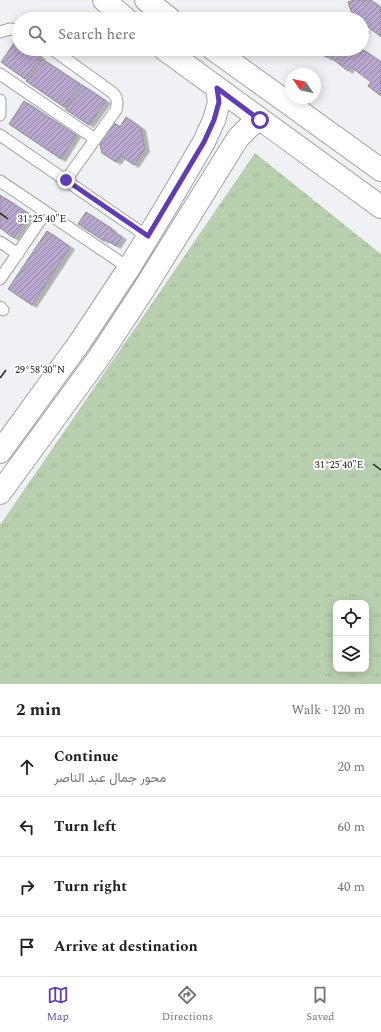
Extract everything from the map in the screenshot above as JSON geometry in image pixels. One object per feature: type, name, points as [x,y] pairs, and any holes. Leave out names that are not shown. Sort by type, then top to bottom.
[{"type":"street","points":[[104,0],[118,12]]},
{"type":"street","points":[[146,0],[161,12]]},
{"type":"street","points":[[174,56],[381,207]]},
{"type":"street","points":[[222,56],[381,170]]},
{"type":"street","points":[[0,452],[80,342],[129,268],[204,142],[214,120],[219,102],[217,88]]},
{"type":"street","points":[[0,492],[100,356],[144,289],[238,138],[251,125],[260,120]]},
{"type":"lane","points":[[0,32],[12,29]]},
{"type":"lane","points":[[62,56],[116,96],[117,101],[116,110],[66,180]]},
{"type":"lane","points":[[0,74],[95,139]]},
{"type":"lane","points":[[0,100],[0,115]]},
{"type":"lane","points":[[0,135],[148,236]]},
{"type":"lane","points":[[0,180],[129,268]]},
{"type":"lane","points":[[0,279],[46,212]]},
{"type":"lane","points":[[0,242],[18,254]]},
{"type":"green space","points":[[255,153],[381,254],[381,684],[0,684],[0,525]]},
{"type":"building","points":[[354,0],[371,0],[381,8],[381,37],[369,28],[369,12],[351,12],[348,2]]},
{"type":"building","points":[[12,46],[12,56],[41,57],[25,79],[1,62]]},
{"type":"building","points":[[369,54],[381,62],[381,96],[368,86],[371,82],[351,67],[348,71],[330,57],[325,57],[369,56]]},
{"type":"building","points":[[42,59],[80,84],[64,107],[26,81]]},
{"type":"building","points":[[82,85],[106,101],[89,125],[65,109]]},
{"type":"building","points":[[24,101],[76,135],[61,159],[9,124]]},
{"type":"building","points":[[126,117],[141,128],[145,149],[134,165],[121,156],[116,162],[102,153],[99,141],[113,122],[120,127]]},
{"type":"building","points":[[0,195],[29,214],[14,238],[0,228]]},
{"type":"building","points":[[86,212],[122,237],[116,246],[105,239],[104,241],[78,224]]},
{"type":"building","points":[[47,231],[70,247],[32,305],[8,289]]},
{"type":"route","points":[[66,180],[148,236],[204,142],[214,120],[219,102],[217,88],[260,120]]}]
